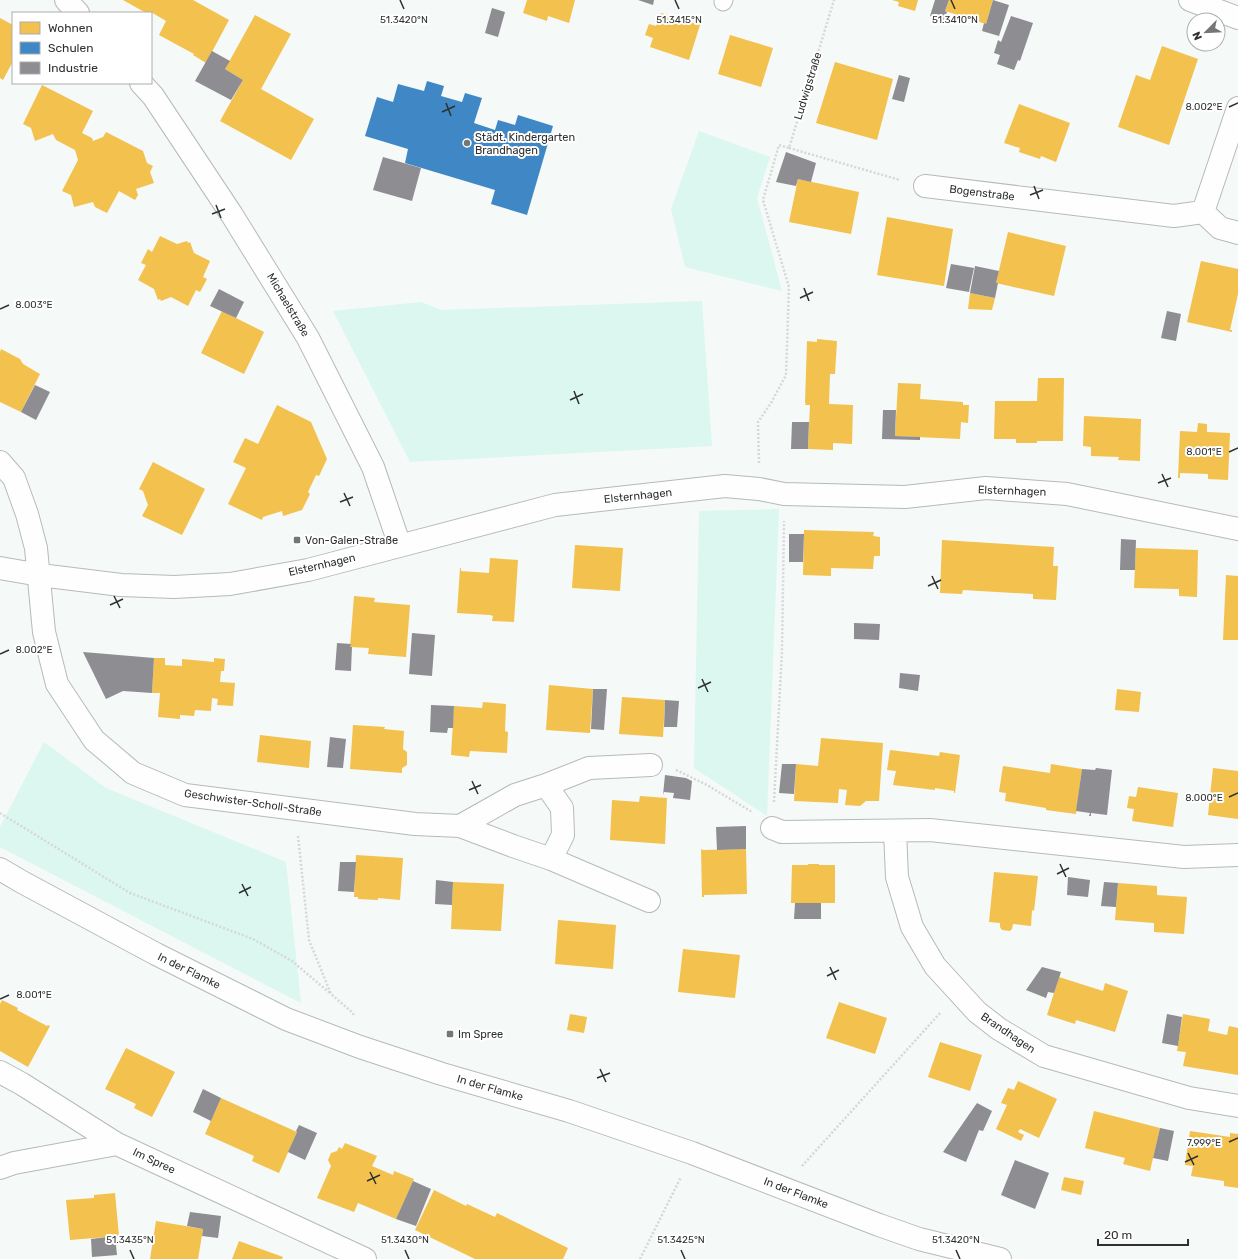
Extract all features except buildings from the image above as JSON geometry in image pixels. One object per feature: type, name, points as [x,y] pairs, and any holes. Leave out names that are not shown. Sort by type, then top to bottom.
[{"type":"street","points":[[66,0],[77,12]]},
{"type":"street","points":[[1190,0],[1238,18]]},
{"type":"street","name":"Michaelstraße","points":[[143,84],[153,96],[232,215],[308,338],[373,467],[400,546]]},
{"type":"street","points":[[1238,108],[1204,212],[1220,228],[1238,233]]},
{"type":"street","name":"Bogenstraße","points":[[925,186],[1174,216],[1204,212]]},
{"type":"street","name":"Geschwister-Scholl-Straße","points":[[0,462],[14,478],[27,514],[36,548],[40,575],[44,632],[57,684],[94,740],[133,773],[184,795],[415,824],[460,826],[551,859],[649,901]]},
{"type":"street","name":"Elsternhagen","points":[[0,568],[40,575],[121,585],[174,586],[230,584],[308,570],[555,505],[725,486],[759,489],[784,494],[905,497],[986,488],[1066,494],[1238,529]]},
{"type":"street","points":[[460,826],[515,795],[590,768],[651,765]]},
{"type":"street","points":[[546,785],[562,808],[563,835],[551,859]]},
{"type":"street","points":[[772,828],[782,832],[930,830],[1184,857],[1238,855]]},
{"type":"street","name":"Brandhagen","points":[[896,831],[897,877],[912,927],[935,966],[958,993],[977,1012],[1000,1029],[1044,1056],[1189,1098],[1238,1106]]},
{"type":"street","name":"In der Flamke","points":[[0,869],[122,936],[286,1019],[360,1047],[442,1074],[569,1111],[692,1153],[919,1239],[1000,1259]]},
{"type":"street","name":"Im Spree","points":[[0,1072],[22,1084],[116,1144],[365,1259]]},
{"type":"street","points":[[0,1168],[14,1163],[116,1144]]},
{"type":"path","name":"Ludwigstraße","points":[[789,148],[834,0]]},
{"type":"path","points":[[759,489],[758,422],[771,403],[786,374],[789,287],[763,200],[779,145],[880,175],[925,186]]},
{"type":"path","points":[[772,828],[782,651],[784,494]]},
{"type":"path","points":[[651,765],[680,771],[708,785],[766,820],[772,828]]},
{"type":"path","points":[[295,809],[309,940],[331,994]]},
{"type":"path","points":[[0,813],[130,893],[253,939],[292,961],[353,1013],[360,1031],[360,1047]]},
{"type":"path","points":[[783,1187],[958,993]]},
{"type":"path","points":[[640,1259],[692,1153]]},
{"type":"green space","points":[[699,131],[770,157],[757,198],[782,291],[685,267],[671,209]]},
{"type":"green space","points":[[702,301],[712,446],[410,462],[333,311],[421,302],[441,310]]},
{"type":"green space","points":[[779,509],[767,816],[694,768],[699,511]]},
{"type":"green space","points":[[44,742],[106,788],[286,862],[301,1003],[0,847],[0,827]]},
{"type":"place","name":"Städt. Kindergarten Brandhagen","points":[[467,143]]},
{"type":"place","name":"Von-Galen-Straße","points":[[297,540]]},
{"type":"place","name":"Im Spree","points":[[450,1034]]}]
